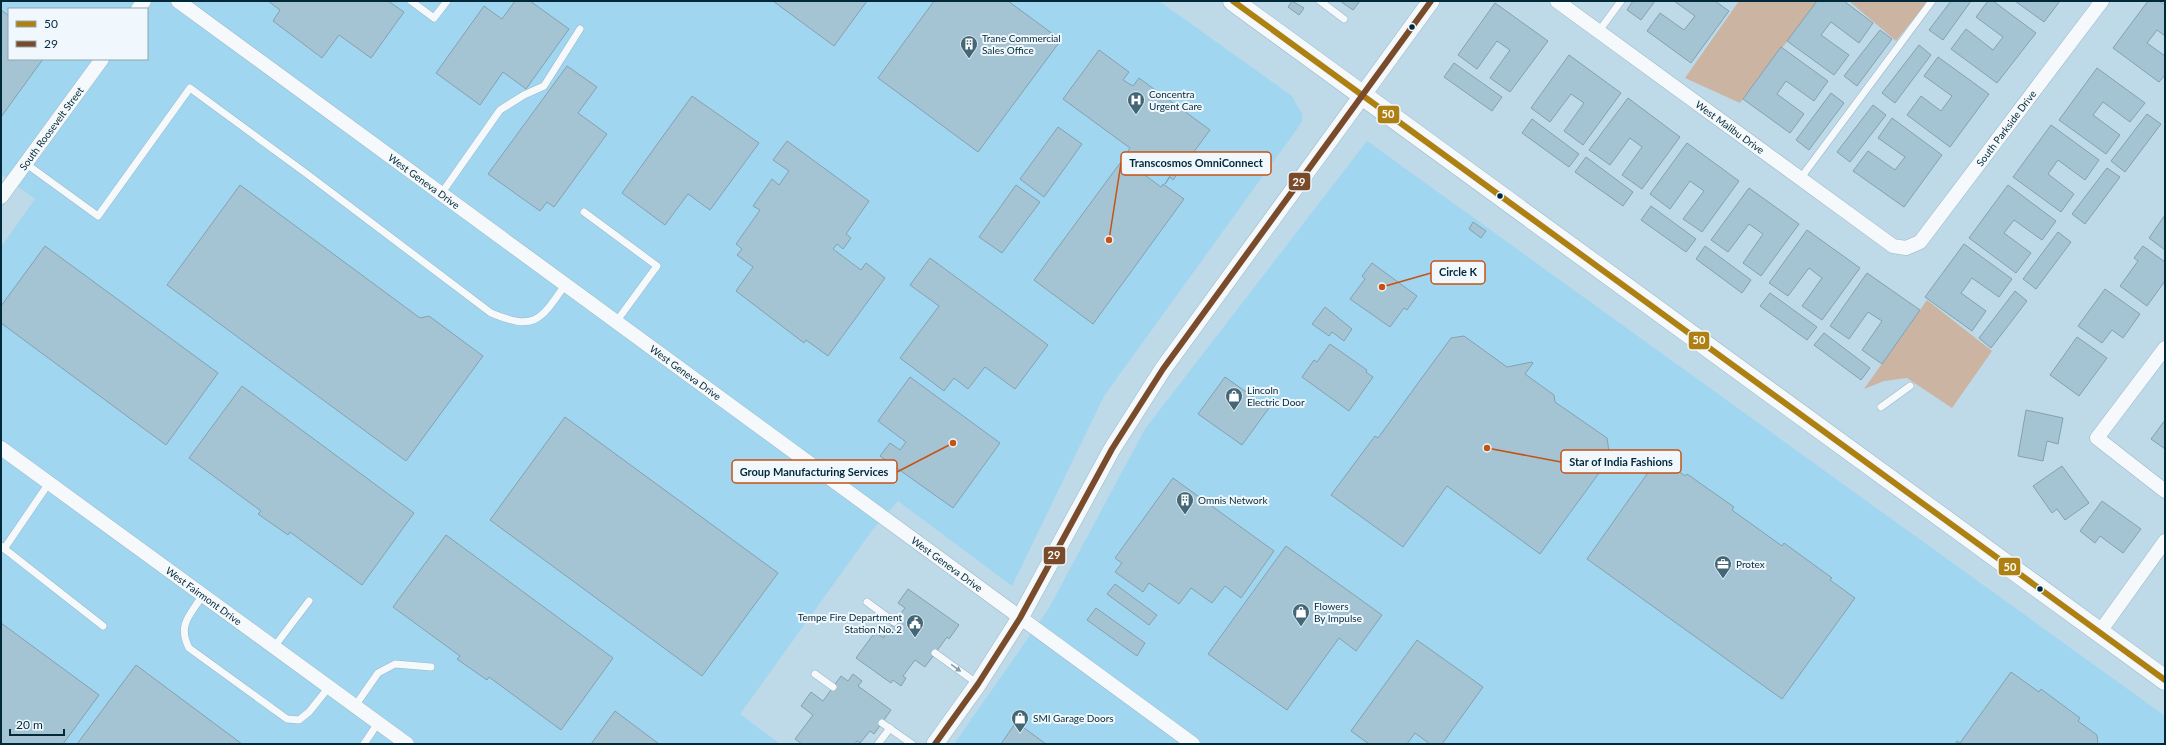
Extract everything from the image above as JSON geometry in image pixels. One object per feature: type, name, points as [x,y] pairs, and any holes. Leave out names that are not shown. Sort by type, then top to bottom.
[{"type":"main road","points":[[1233,1],[2165,680]]},
{"type":"street","name":"West Geneva Drive","points":[[178,1],[1193,744]]},
{"type":"street","points":[[935,744],[978,684],[1020,618],[1112,449],[1163,369],[1431,1]]},
{"type":"street","name":"West Malibu Drive","points":[[1557,1],[1892,246],[1906,248]]},
{"type":"street","name":"South Parkside Drive","points":[[1906,248],[1920,242],[2102,1]]},
{"type":"street","name":"South Roosevelt Street","points":[[1,197],[101,60]]},
{"type":"street","points":[[2165,348],[2097,438],[2165,491]]},
{"type":"street","name":"West Fairmont Drive","points":[[1,448],[407,744]]},
{"type":"street","points":[[2099,633],[2165,541]]},
{"type":"lane","points":[[410,1],[434,18],[447,1]]},
{"type":"lane","points":[[1320,1],[1344,18]]},
{"type":"lane","points":[[1599,31],[1621,1]]},
{"type":"lane","points":[[1800,180],[1932,1]]},
{"type":"lane","points":[[441,194],[500,110],[524,95],[544,86],[580,29]]},
{"type":"lane","points":[[25,163],[98,216],[190,88],[491,313],[509,320],[526,322],[540,318],[565,285]]},
{"type":"lane","points":[[584,212],[657,266],[616,322]]},
{"type":"lane","points":[[1881,407],[1910,386]]},
{"type":"lane","points":[[49,483],[3,548],[103,626]]},
{"type":"lane","points":[[202,595],[184,625],[183,637],[189,648],[287,719],[299,720],[309,712],[329,687]]},
{"type":"lane","points":[[274,647],[309,601]]},
{"type":"lane","points":[[867,602],[894,622]]},
{"type":"lane","points":[[935,653],[978,684]]},
{"type":"lane","points":[[355,706],[378,673],[389,667],[395,664],[431,667]]},
{"type":"lane","points":[[815,674],[833,687]]},
{"type":"lane","points":[[364,744],[378,723]]},
{"type":"lane","points":[[882,723],[912,744]]},
{"type":"lane","points":[[878,744],[890,728]]},
{"type":"shaded area","points":[[1,1],[1159,1],[1292,96],[1302,114],[1302,122],[1104,396],[1012,586],[898,501],[871,532],[740,714],[780,744],[1,744],[1,247],[35,199],[1,174]]},
{"type":"shaded area","points":[[1739,1],[1818,1],[1740,103],[1685,78]]},
{"type":"shaded area","points":[[1849,1],[1928,1],[1896,41]]},
{"type":"shaded area","points":[[1367,141],[2165,716],[2165,744],[954,744],[1049,608],[1145,429]]},
{"type":"shaded area","points":[[1927,300],[1992,351],[1952,408],[1907,378],[1884,381],[1864,389]]},
{"type":"building","points":[[268,1],[388,1],[404,12],[371,58],[339,35],[322,58],[273,21],[280,10]]},
{"type":"building","points":[[515,1],[530,1],[569,29],[526,89],[503,72],[480,105],[436,73],[484,6],[502,19]]},
{"type":"building","points":[[773,1],[867,1],[834,46]]},
{"type":"building","name":"Trane Commercial Sales Office","points":[[934,1],[1008,1],[1061,40],[978,152],[878,78]]},
{"type":"building","points":[[1292,1],[1304,8],[1299,15],[1288,7]]},
{"type":"building","points":[[1340,1],[1360,1],[1353,10]]},
{"type":"building","points":[[1633,1],[1655,1],[1641,20],[1627,10]]},
{"type":"building","points":[[1674,1],[1715,1],[1729,11],[1691,63],[1647,31],[1660,13],[1684,30],[1695,16]]},
{"type":"building","points":[[1817,1],[1844,1],[1873,23],[1859,43],[1831,22],[1821,35],[1849,55],[1834,75],[1787,41]]},
{"type":"building","points":[[1951,1],[1971,1],[1943,40],[1929,30]]},
{"type":"building","points":[[1988,1],[1993,1],[2036,33],[1997,83],[1951,49],[1966,29],[1993,50],[2003,37],[1976,17]]},
{"type":"building","points":[[2015,1],[2060,1],[2044,22]]},
{"type":"building","points":[[2148,1],[2159,1],[2165,5],[2165,36],[2157,30],[2147,43],[2165,56],[2165,75],[2159,82],[2113,48]]},
{"type":"building","points":[[1495,3],[1548,41],[1510,92],[1490,78],[1510,50],[1497,41],[1477,69],[1458,55]]},
{"type":"building","points":[[1,10],[8,15],[8,60],[42,60],[1,117]]},
{"type":"building","points":[[1880,30],[1892,39],[1857,86],[1844,76]]},
{"type":"building","points":[[1919,45],[1931,55],[1895,103],[1882,93]]},
{"type":"building","points":[[1781,47],[1828,81],[1814,101],[1786,81],[1777,94],[1804,114],[1790,133],[1743,99]]},
{"type":"building","name":"Concentra Urgent Care","points":[[1099,50],[1129,72],[1123,80],[1133,86],[1139,78],[1210,130],[1173,180],[1170,177],[1165,184],[1171,174],[1142,153],[1131,165],[1123,159],[1130,148],[1063,99]]},
{"type":"building","points":[[1569,55],[1621,93],[1583,145],[1564,131],[1584,103],[1571,94],[1550,122],[1531,108]]},
{"type":"building","points":[[1938,57],[1989,94],[1950,147],[1907,115],[1921,96],[1941,111],[1952,96],[1924,76]]},
{"type":"building","points":[[1454,63],[1502,97],[1492,111],[1444,77]]},
{"type":"building","points":[[567,66],[597,87],[578,113],[607,134],[554,207],[547,202],[540,211],[488,174]]},
{"type":"building","points":[[2097,68],[2145,103],[2130,122],[2103,102],[2093,115],[2120,135],[2106,154],[2059,120]]},
{"type":"building","points":[[1831,93],[1844,103],[1809,150],[1796,140]]},
{"type":"building","points":[[692,96],[759,143],[710,210],[688,194],[665,225],[622,193]]},
{"type":"building","points":[[1628,98],[1680,137],[1642,189],[1622,175],[1642,147],[1630,138],[1610,165],[1589,150]]},
{"type":"building","points":[[1873,105],[1886,115],[1850,162],[1837,152]]},
{"type":"building","points":[[2147,114],[2161,124],[2125,172],[2111,161]]},
{"type":"building","points":[[1892,118],[1942,155],[1904,207],[1853,171],[1868,151],[1895,170],[1905,157],[1878,138]]},
{"type":"building","points":[[1532,119],[1579,154],[1569,167],[1522,133]]},
{"type":"building","points":[[2051,125],[2099,160],[2085,180],[2058,160],[2048,174],[2074,194],[2061,212],[2013,177]]},
{"type":"building","points":[[1058,127],[1082,144],[1044,197],[1020,179]]},
{"type":"building","points":[[787,141],[869,201],[846,234],[851,238],[843,249],[837,244],[833,249],[861,270],[866,263],[885,278],[828,356],[806,340],[804,343],[736,291],[753,267],[737,255],[742,249],[736,244],[760,210],[753,206],[772,179],[779,185],[789,171],[773,160]]},
{"type":"building","points":[[1687,143],[1739,181],[1702,232],[1683,219],[1704,191],[1690,181],[1670,209],[1650,194]]},
{"type":"building","points":[[1586,157],[1633,192],[1623,206],[1575,172]]},
{"type":"building","points":[[1123,159],[1161,187],[1163,184],[1184,199],[1093,324],[1034,280]]},
{"type":"building","points":[[2107,168],[2120,177],[2085,224],[2072,214]]},
{"type":"building","points":[[240,185],[420,318],[429,316],[483,356],[406,461],[167,285]]},
{"type":"building","points":[[1016,185],[1040,202],[1002,253],[979,237]]},
{"type":"building","points":[[2008,185],[2056,221],[2042,240],[2014,220],[2004,233],[2031,253],[2016,273],[1969,238]]},
{"type":"building","points":[[1749,188],[1799,224],[1761,276],[1743,263],[1763,234],[1749,224],[1728,252],[1711,240]]},
{"type":"building","points":[[1651,206],[1696,239],[1686,252],[1641,220]]},
{"type":"building","points":[[2165,215],[2165,250],[2149,238]]},
{"type":"building","points":[[1473,222],[1486,231],[1481,238],[1469,229]]},
{"type":"building","points":[[1807,230],[1860,268],[1822,320],[1802,306],[1822,278],[1809,268],[1788,296],[1769,283]]},
{"type":"building","points":[[2058,232],[2071,242],[2036,289],[2023,279]]},
{"type":"building","points":[[1964,244],[2012,279],[1999,297],[1972,278],[1961,293],[1986,311],[1972,331],[1925,297]]},
{"type":"building","points":[[45,246],[218,373],[166,445],[1,323],[1,306]]},
{"type":"building","points":[[1705,246],[1751,280],[1742,293],[1696,259]]},
{"type":"building","points":[[2143,246],[2165,262],[2165,281],[2147,306],[2120,286],[2138,261],[2134,258]]},
{"type":"building","points":[[930,258],[1048,345],[1015,389],[985,367],[968,389],[954,378],[944,391],[900,358],[939,306],[910,285]]},
{"type":"building","points":[[1372,263],[1417,296],[1407,310],[1404,308],[1390,327],[1350,299],[1365,279],[1362,276]]},
{"type":"building","points":[[1867,273],[1920,310],[1882,364],[1862,350],[1882,321],[1868,312],[1849,339],[1830,326]]},
{"type":"building","points":[[2105,289],[2140,314],[2123,338],[2112,330],[2102,343],[2078,326]]},
{"type":"building","points":[[2015,291],[2027,301],[1991,348],[1979,338]]},
{"type":"building","points":[[1770,293],[1817,327],[1807,340],[1760,306]]},
{"type":"building","points":[[1325,307],[1352,329],[1344,341],[1332,332],[1329,336],[1312,324]]},
{"type":"building","points":[[1824,333],[1870,368],[1861,380],[1814,345]]},
{"type":"building","points":[[1464,336],[1507,367],[1532,362],[1533,363],[1525,374],[1554,395],[1555,402],[1607,438],[1610,458],[1540,554],[1447,486],[1403,547],[1331,495],[1375,436],[1378,438],[1451,338]]},
{"type":"building","points":[[2077,337],[2107,358],[2079,396],[2050,375]]},
{"type":"building","points":[[1330,344],[1367,370],[1366,372],[1373,377],[1349,411],[1302,377],[1314,360],[1317,362]]},
{"type":"building","points":[[910,377],[1000,443],[953,508],[880,456],[890,443],[900,450],[906,442],[878,421]]},
{"type":"building","name":"Lincoln Electric Door","points":[[1225,377],[1269,408],[1242,445],[1198,414]]},
{"type":"building","points":[[242,386],[414,513],[362,585],[290,532],[288,535],[258,514],[261,511],[189,458]]},
{"type":"building","points":[[2026,410],[2063,418],[2058,444],[2047,441],[2043,461],[2018,456]]},
{"type":"building","points":[[565,417],[778,573],[702,676],[490,520]]},
{"type":"building","points":[[2165,420],[2165,449],[2151,439]]},
{"type":"building","name":"Protex","points":[[1659,457],[1685,476],[1687,474],[1734,507],[1732,510],[1782,546],[1784,543],[1832,578],[1830,580],[1855,598],[1782,699],[1587,559]]},
{"type":"building","points":[[2062,466],[2089,503],[2065,520],[2057,509],[2052,513],[2033,486]]},
{"type":"building","name":"Omnis Network","points":[[1173,478],[1274,551],[1241,598],[1225,586],[1212,603],[1191,588],[1179,604],[1149,583],[1143,592],[1115,572],[1122,563],[1115,558]]},
{"type":"building","points":[[2102,501],[2141,529],[2123,553],[2100,536],[2095,543],[2080,531]]},
{"type":"building","points":[[446,535],[613,658],[561,730],[489,677],[487,680],[457,659],[460,656],[393,607]]},
{"type":"building","name":"Flowers By Impulse","points":[[1286,546],[1382,615],[1356,651],[1339,638],[1287,710],[1208,654]]},
{"type":"building","points":[[1115,584],[1157,615],[1149,625],[1107,594]]},
{"type":"building","name":"Tempe Fire Department Station No. 2","points":[[908,589],[959,625],[949,639],[947,637],[925,667],[915,660],[903,676],[906,678],[901,686],[893,680],[891,683],[856,658],[875,632],[884,638],[884,635],[905,608],[898,603]]},
{"type":"building","points":[[1096,608],[1145,643],[1137,656],[1087,620]]},
{"type":"building","points":[[1,623],[99,695],[63,744],[1,744]]},
{"type":"building","points":[[1417,640],[1483,687],[1442,744],[1430,744],[1415,733],[1407,744],[1369,744],[1351,731]]},
{"type":"building","points":[[136,665],[242,744],[77,744]]},
{"type":"building","points":[[2011,672],[2039,692],[2041,689],[2080,718],[2078,721],[2097,735],[2098,744],[1955,744],[1957,741],[1960,743]]},
{"type":"building","points":[[853,674],[862,681],[858,686],[891,710],[874,734],[870,731],[860,743],[857,741],[855,744],[802,744],[795,739],[813,715],[801,706],[811,692],[823,701],[841,676],[848,681]]},
{"type":"building","points":[[615,711],[659,744],[591,744]]},
{"type":"building","name":"SMI Garage Doors","points":[[1016,722],[1046,744],[1001,744]]},
{"type":"transit line","name":"50","points":[[1233,1],[2165,680]]},
{"type":"transit line","name":"29","points":[[935,744],[978,684],[1020,618],[1112,449],[1163,369],[1431,1]]},
{"type":"place","name":"Trane Commercial Sales Office","points":[[969,59]]},
{"type":"place","name":"Concentra Urgent Care","points":[[1136,115]]},
{"type":"place","name":"Transcosmos OmniConnect","points":[[1109,240]]},
{"type":"place","name":"Circle K","points":[[1382,287]]},
{"type":"place","name":"Lincoln Electric Door","points":[[1234,411]]},
{"type":"place","name":"Group Manufacturing Services","points":[[953,443]]},
{"type":"place","name":"Star of India Fashions","points":[[1487,448]]},
{"type":"place","name":"Omnis Network","points":[[1185,515]]},
{"type":"place","name":"Protex","points":[[1723,579]]},
{"type":"place","name":"Flowers By Impulse","points":[[1301,627]]},
{"type":"place","name":"Tempe Fire Department Station No. 2","points":[[915,638]]},
{"type":"place","name":"SMI Garage Doors","points":[[1020,733]]}]
